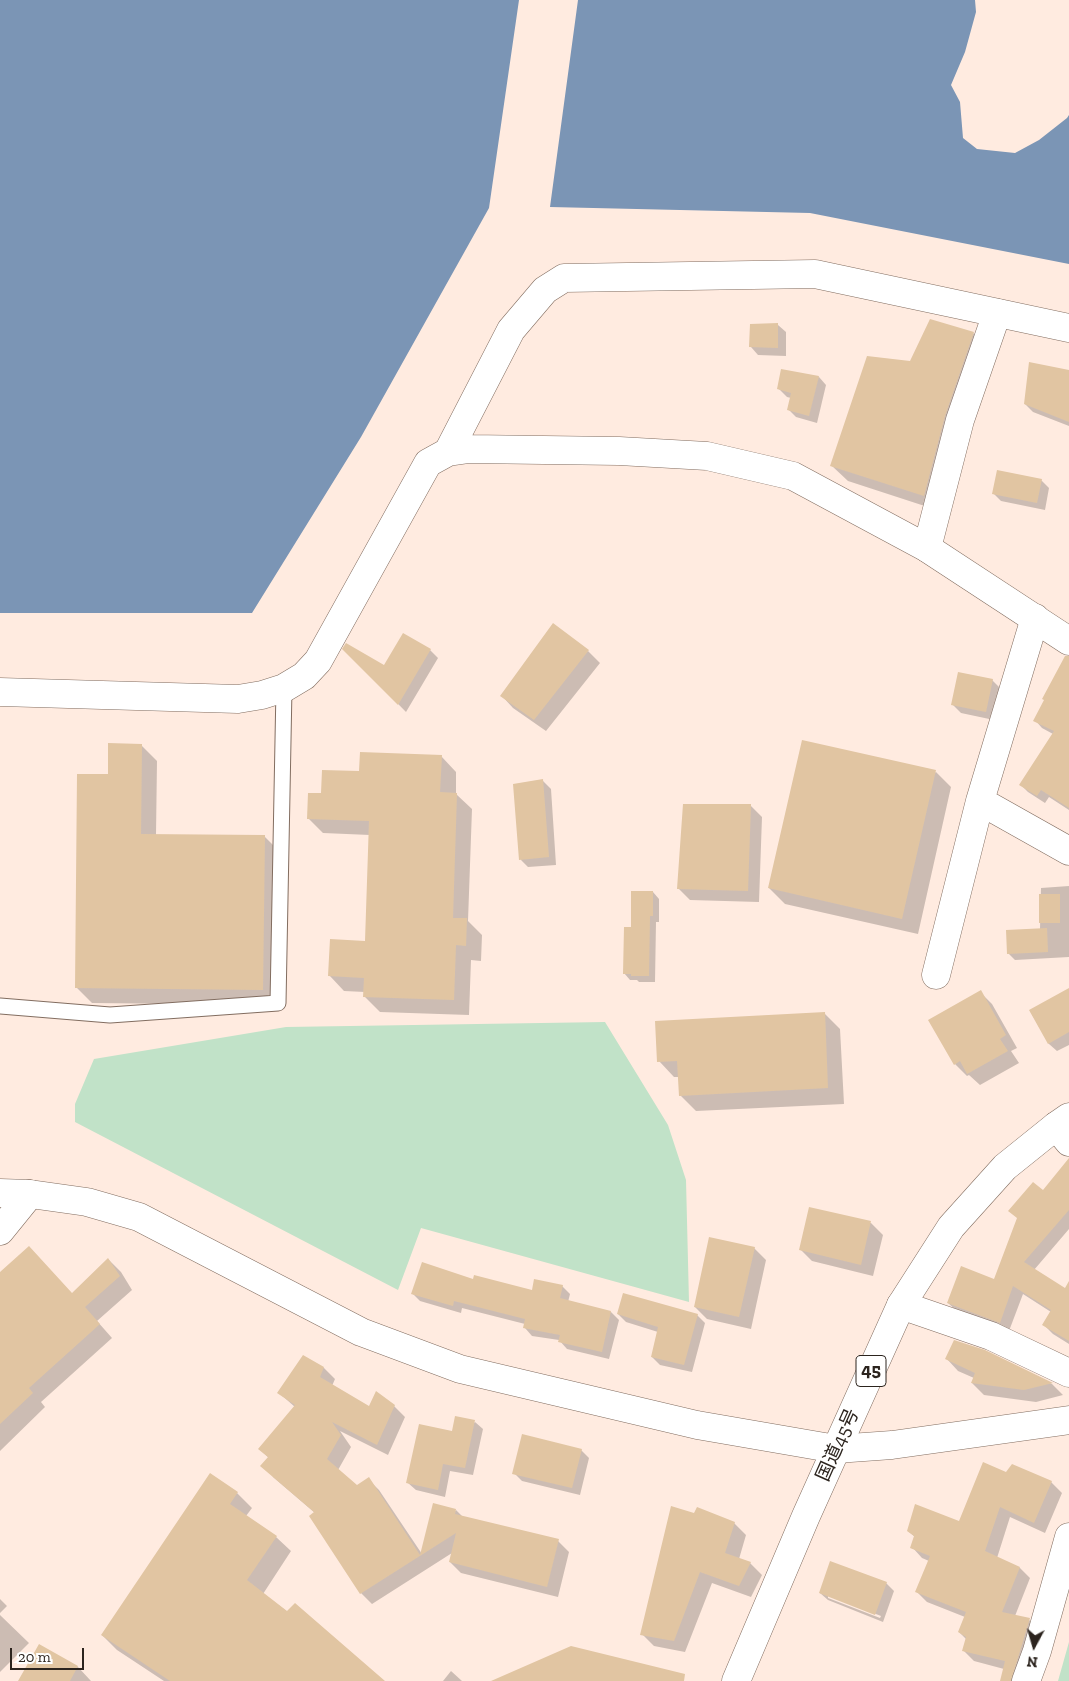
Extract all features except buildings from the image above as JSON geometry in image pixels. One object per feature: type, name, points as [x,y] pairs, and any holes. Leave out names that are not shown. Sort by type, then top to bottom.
[{"type":"main road","points":[[448,452],[511,330],[545,290],[564,278],[815,274],[1069,328]]},
{"type":"main road","points":[[927,548],[960,420],[997,313]]},
{"type":"main road","points":[[0,692],[238,699],[262,695],[284,688],[304,676],[318,660],[428,463],[448,452],[469,449],[619,451],[707,456],[793,476],[927,548],[1069,641]]},
{"type":"main road","points":[[936,975],[980,801],[1036,618]]},
{"type":"main road","points":[[980,801],[1069,851]]},
{"type":"main road","name":"国道45号","points":[[736,1681],[900,1305],[951,1227],[1005,1167],[1065,1128]]},
{"type":"main road","points":[[0,1193],[30,1194],[87,1202],[139,1217],[361,1332],[460,1368],[698,1425],[836,1448],[892,1444],[1069,1420]]},
{"type":"main road","points":[[0,1231],[30,1194]]},
{"type":"main road","points":[[900,1305],[991,1336],[1069,1373]]},
{"type":"main road","points":[[1026,1681],[1037,1651],[1069,1537]]},
{"type":"lane","points":[[0,1006],[110,1015],[278,1004],[284,688]]},
{"type":"green space","points":[[605,1022],[668,1125],[686,1180],[689,1302],[421,1228],[398,1290],[75,1122],[75,1104],[94,1059],[286,1027]]},
{"type":"green space","points":[[1069,1642],[1069,1681],[1058,1681]]},
{"type":"water","points":[[0,0],[519,0],[489,208],[361,437],[252,613],[0,613]]},
{"type":"water","points":[[578,0],[975,0],[976,12],[965,52],[951,85],[960,102],[963,138],[977,149],[1015,153],[1039,140],[1069,115],[1069,264],[810,213],[550,207]]}]
